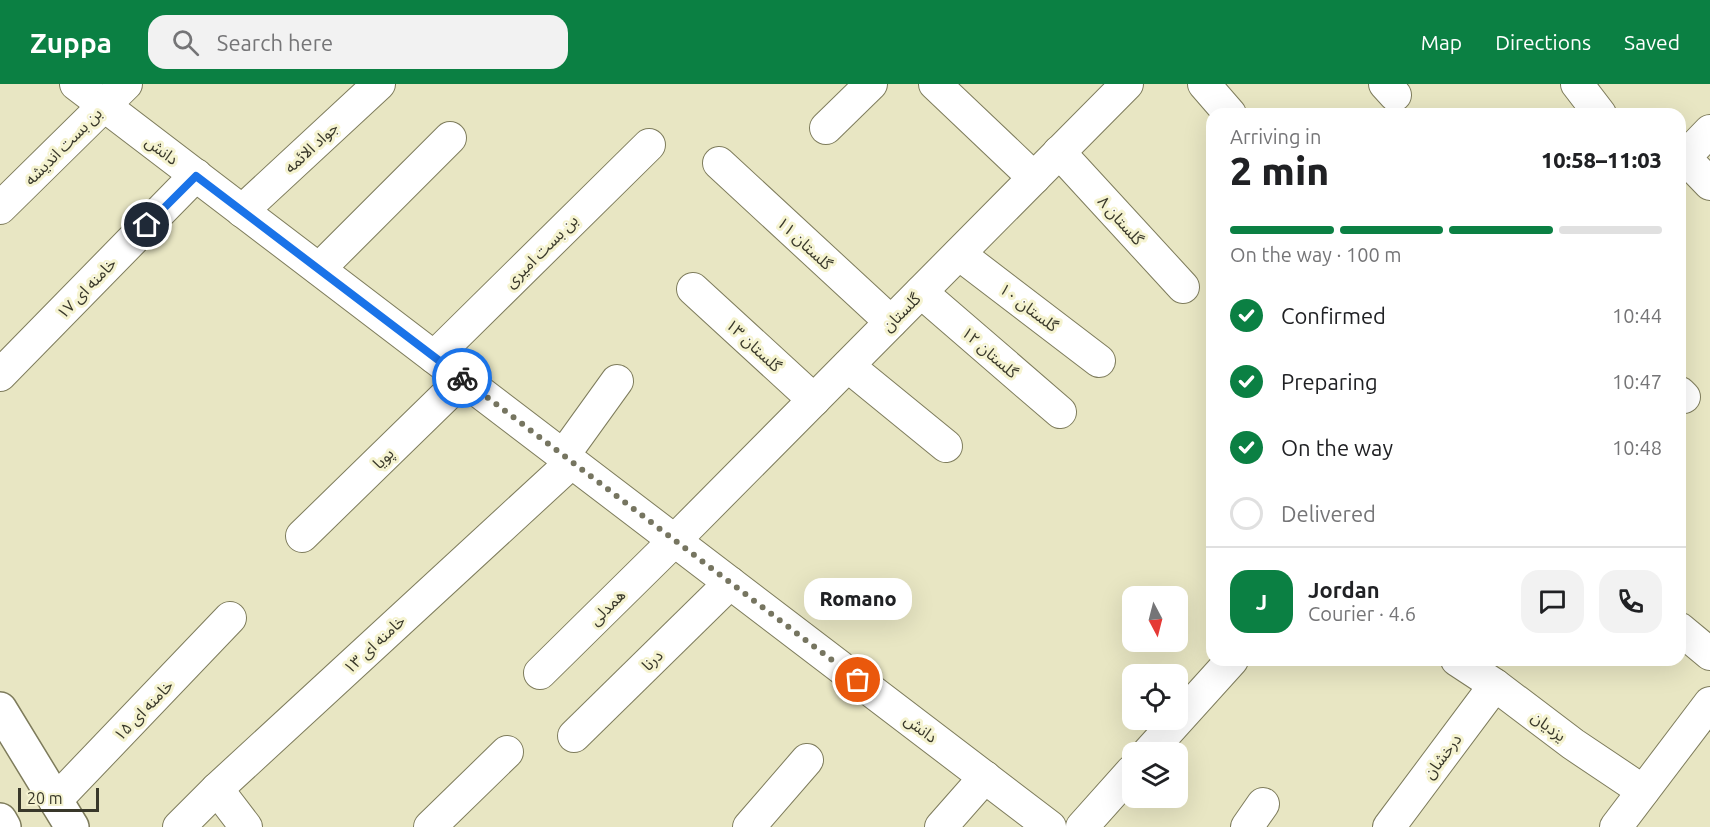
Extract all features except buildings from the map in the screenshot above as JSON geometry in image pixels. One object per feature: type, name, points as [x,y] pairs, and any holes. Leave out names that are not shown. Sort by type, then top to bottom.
[{"type":"main road","points":[[0,709],[63,814]]},
{"type":"main road","points":[[0,820],[4,827]]},
{"type":"street","name":"دانش","points":[[76,84],[1050,827]]},
{"type":"street","name":"بن بست اندیشه","points":[[0,208],[126,84]]},
{"type":"street","name":"جواد الائمه","points":[[242,211],[379,84]]},
{"type":"street","points":[[826,128],[870,84]]},
{"type":"street","points":[[935,84],[1034,178]]},
{"type":"street","name":"گلستان","points":[[675,540],[1127,84]]},
{"type":"street","points":[[1204,84],[1225,108]]},
{"type":"street","points":[[1577,84],[1595,108]]},
{"type":"street","points":[[1686,157],[1710,131]]},
{"type":"street","points":[[319,269],[450,138]]},
{"type":"street","name":"بن بست امیری","points":[[434,357],[648,145]]},
{"type":"street","name":"گلستان ۸","points":[[1059,152],[1183,287]]},
{"type":"street","name":"گلستان ۱۱","points":[[719,163],[891,322]]},
{"type":"street","points":[[1686,163],[1710,184]]},
{"type":"street","name":"خامنه ای ۱۷","points":[[0,375],[196,176]]},
{"type":"street","name":"گلستان ۱۰","points":[[958,254],[1099,361]]},
{"type":"street","name":"گلستان ۱۳","points":[[693,289],[814,400]]},
{"type":"street","name":"گلستان ۱۲","points":[[921,292],[1060,412]]},
{"type":"street","points":[[848,366],[946,446]]},
{"type":"street","name":"پویا","points":[[302,536],[464,379]]},
{"type":"street","name":"خامنه ای ۱۳","points":[[179,827],[568,459],[617,381]]},
{"type":"street","name":"همدلی","points":[[540,673],[675,540]]},
{"type":"street","name":"درنا","points":[[574,736],[730,583]]},
{"type":"street","name":"خامنه ای ۱۵","points":[[63,814],[230,618]]},
{"type":"street","points":[[1686,634],[1710,654]]},
{"type":"street","points":[[1158,742],[1227,666]]},
{"type":"street","name":"یزدیان","points":[[1465,666],[1643,792]]},
{"type":"street","name":"درخشان","points":[[1389,827],[1495,685]]},
{"type":"street","points":[[1616,827],[1710,703]]},
{"type":"street","points":[[430,827],[507,752]]},
{"type":"street","points":[[748,827],[807,760]]},
{"type":"street","points":[[941,827],[985,777]]},
{"type":"street","points":[[1082,827],[1122,782]]},
{"type":"street","points":[[217,789],[246,827]]},
{"type":"way so far","points":[[462,378],[858,680]]},
{"type":"place","name":"Romano","points":[[858,680]]},
{"type":"route","points":[[147,225],[196,176],[462,378]]}]
